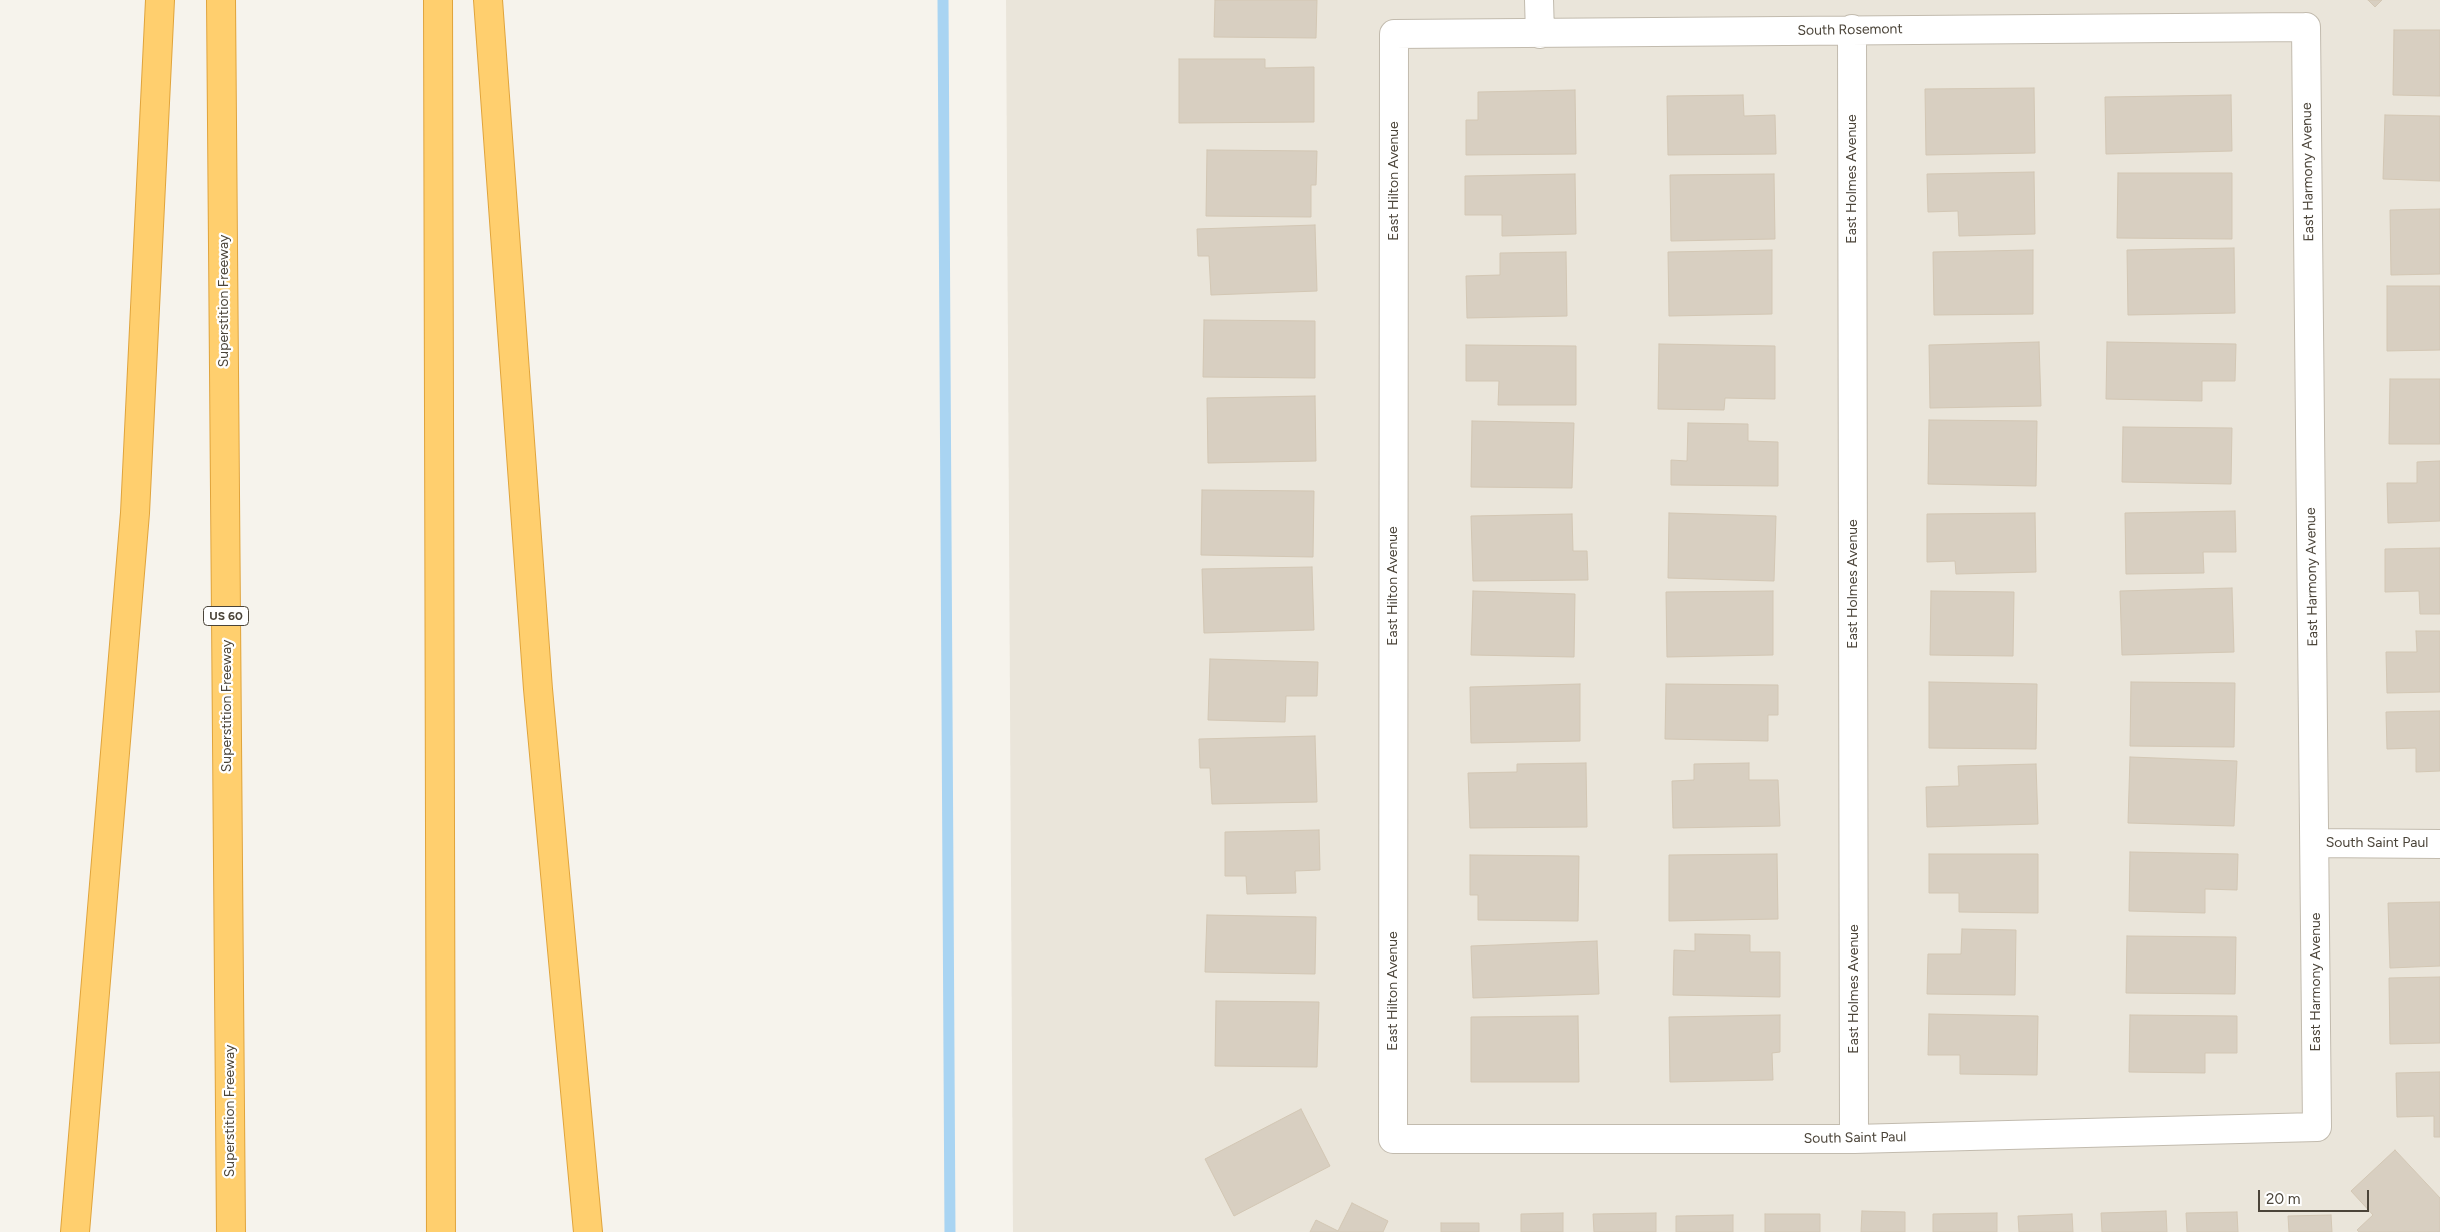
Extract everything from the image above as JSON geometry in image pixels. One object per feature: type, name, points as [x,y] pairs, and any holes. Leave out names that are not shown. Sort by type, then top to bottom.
[{"type":"highway","points":[[75,1232],[135,513],[160,0]]},
{"type":"highway","name":"Superstition Freeway","points":[[221,0],[231,1232]]},
{"type":"highway","points":[[438,0],[441,1232]]},
{"type":"highway","points":[[488,0],[538,689],[588,1232]]},
{"type":"street","points":[[1539,0],[1540,34]]},
{"type":"street","name":"South Rosemont","points":[[1394,34],[2306,27]]},
{"type":"street","name":"East Harmony Avenue","points":[[2306,27],[2317,1127]]},
{"type":"street","name":"East Holmes Avenue","points":[[1852,30],[1854,1139]]},
{"type":"street","name":"East Hilton Avenue","points":[[1393,1139],[1394,34]]},
{"type":"street","name":"South Saint Paul","points":[[2315,843],[2440,844]]},
{"type":"street","name":"South Saint Paul","points":[[1393,1139],[1854,1139],[2317,1127]]},
{"type":"shaded area","points":[[1006,0],[2440,0],[2440,1232],[1013,1232]]},
{"type":"building","points":[[1215,0],[1317,0],[1316,38],[1214,37]]},
{"type":"building","points":[[2368,0],[2382,0],[2375,7]]},
{"type":"building","points":[[2394,30],[2440,30],[2440,96],[2393,95]]},
{"type":"building","points":[[1179,59],[1265,59],[1265,68],[1314,67],[1314,122],[1179,123]]},
{"type":"building","points":[[2034,88],[2035,153],[1926,155],[1925,89]]},
{"type":"building","points":[[1575,90],[1576,154],[1466,155],[1466,120],[1478,120],[1478,92]]},
{"type":"building","points":[[1743,95],[1744,116],[1775,115],[1776,154],[1668,155],[1667,96]]},
{"type":"building","points":[[2231,95],[2232,151],[2106,154],[2105,97]]},
{"type":"building","points":[[2385,115],[2440,116],[2440,181],[2383,179]]},
{"type":"building","points":[[1207,150],[1317,151],[1316,185],[1311,185],[1311,217],[1206,216]]},
{"type":"building","points":[[2034,172],[2035,234],[1959,236],[1958,211],[1928,212],[1927,174]]},
{"type":"building","points":[[2118,173],[2232,173],[2232,239],[2117,238]]},
{"type":"building","points":[[1575,174],[1576,234],[1502,236],[1502,215],[1465,215],[1465,176]]},
{"type":"building","points":[[1774,174],[1775,239],[1671,241],[1670,175]]},
{"type":"building","points":[[2440,209],[2440,274],[2391,275],[2390,210]]},
{"type":"building","points":[[1315,225],[1317,291],[1211,295],[1209,256],[1198,256],[1197,229]]},
{"type":"building","points":[[2234,248],[2235,313],[2128,315],[2127,250]]},
{"type":"building","points":[[1772,250],[1772,314],[1669,316],[1668,252]]},
{"type":"building","points":[[2033,250],[2033,314],[1934,315],[1933,252]]},
{"type":"building","points":[[1566,252],[1567,316],[1467,318],[1466,276],[1500,275],[1500,253]]},
{"type":"building","points":[[2387,286],[2440,286],[2440,350],[2387,351]]},
{"type":"building","points":[[1204,320],[1315,321],[1315,378],[1203,377]]},
{"type":"building","points":[[2039,342],[2041,406],[1930,408],[1929,345]]},
{"type":"building","points":[[2107,342],[2236,344],[2235,381],[2202,381],[2202,401],[2106,399]]},
{"type":"building","points":[[1659,344],[1775,346],[1775,399],[1725,398],[1724,410],[1658,409]]},
{"type":"building","points":[[1466,345],[1576,346],[1576,405],[1498,405],[1499,381],[1466,381]]},
{"type":"building","points":[[2390,379],[2440,379],[2440,444],[2389,444]]},
{"type":"building","points":[[1315,396],[1316,461],[1208,463],[1207,398]]},
{"type":"building","points":[[1929,420],[2037,421],[2036,486],[1928,484]]},
{"type":"building","points":[[1472,421],[1574,423],[1572,488],[1471,487]]},
{"type":"building","points":[[1688,423],[1748,424],[1748,441],[1778,442],[1778,486],[1671,485],[1671,460],[1687,461]]},
{"type":"building","points":[[2123,427],[2232,428],[2231,484],[2122,482]]},
{"type":"building","points":[[2440,461],[2440,521],[2388,523],[2387,483],[2417,483],[2417,462]]},
{"type":"building","points":[[1202,490],[1314,491],[1313,557],[1201,555]]},
{"type":"building","points":[[2235,511],[2236,552],[2203,552],[2204,573],[2126,574],[2125,513]]},
{"type":"building","points":[[1669,513],[1776,516],[1774,581],[1668,578]]},
{"type":"building","points":[[2035,513],[2036,572],[1956,574],[1955,561],[1927,562],[1927,514]]},
{"type":"building","points":[[1572,514],[1573,551],[1587,551],[1588,580],[1473,581],[1471,516]]},
{"type":"building","points":[[2440,548],[2440,614],[2420,614],[2419,591],[2385,592],[2385,549]]},
{"type":"building","points":[[1312,567],[1314,630],[1204,633],[1202,569]]},
{"type":"building","points":[[2232,588],[2234,652],[2122,655],[2120,591]]},
{"type":"building","points":[[1473,591],[1575,594],[1574,657],[1471,655]]},
{"type":"building","points":[[1773,591],[1773,655],[1667,657],[1666,592]]},
{"type":"building","points":[[1931,591],[2014,592],[2013,656],[1930,655]]},
{"type":"building","points":[[2416,631],[2440,631],[2440,692],[2387,693],[2386,652],[2417,652]]},
{"type":"building","points":[[1210,659],[1318,662],[1317,696],[1286,696],[1285,722],[1208,720]]},
{"type":"building","points":[[1929,682],[2037,684],[2036,749],[1929,748]]},
{"type":"building","points":[[2131,682],[2235,683],[2234,747],[2130,746]]},
{"type":"building","points":[[1580,684],[1580,741],[1471,743],[1470,687]]},
{"type":"building","points":[[1666,684],[1778,685],[1778,715],[1768,715],[1768,741],[1665,739]]},
{"type":"building","points":[[2440,711],[2440,771],[2416,772],[2416,748],[2387,749],[2386,712]]},
{"type":"building","points":[[1315,736],[1317,802],[1212,804],[1210,768],[1200,768],[1199,739]]},
{"type":"building","points":[[2130,757],[2237,761],[2234,826],[2128,823]]},
{"type":"building","points":[[1586,763],[1587,827],[1470,828],[1468,773],[1517,772],[1517,764]]},
{"type":"building","points":[[1749,763],[1749,780],[1778,780],[1780,826],[1673,828],[1672,781],[1694,780],[1694,764]]},
{"type":"building","points":[[2036,764],[2038,824],[1927,827],[1926,787],[1959,786],[1958,766]]},
{"type":"building","points":[[1319,830],[1320,870],[1295,871],[1296,893],[1247,894],[1246,876],[1225,876],[1225,832]]},
{"type":"building","points":[[2130,852],[2238,854],[2237,890],[2205,889],[2205,913],[2129,911]]},
{"type":"building","points":[[1777,854],[1778,919],[1669,921],[1669,855]]},
{"type":"building","points":[[1929,854],[2038,854],[2038,913],[1959,912],[1959,893],[1929,893]]},
{"type":"building","points":[[1470,855],[1579,856],[1578,921],[1478,920],[1478,895],[1470,895]]},
{"type":"building","points":[[2440,902],[2440,966],[2390,968],[2388,903]]},
{"type":"building","points":[[1207,915],[1316,917],[1315,974],[1205,972]]},
{"type":"building","points":[[1962,929],[2016,930],[2015,995],[1927,994],[1928,954],[1961,954]]},
{"type":"building","points":[[1695,934],[1750,935],[1750,952],[1780,952],[1780,997],[1673,995],[1674,950],[1695,951]]},
{"type":"building","points":[[2127,936],[2236,937],[2235,994],[2126,993]]},
{"type":"building","points":[[1597,941],[1599,994],[1473,998],[1471,946]]},
{"type":"building","points":[[2440,977],[2440,1043],[2390,1044],[2389,978]]},
{"type":"building","points":[[1216,1001],[1319,1002],[1317,1067],[1215,1066]]},
{"type":"building","points":[[1929,1014],[2038,1016],[2037,1075],[1960,1074],[1960,1055],[1928,1055]]},
{"type":"building","points":[[1780,1015],[1780,1052],[1772,1053],[1773,1080],[1670,1082],[1669,1017]]},
{"type":"building","points":[[2130,1015],[2237,1016],[2237,1053],[2205,1053],[2205,1073],[2129,1072]]},
{"type":"building","points":[[1578,1016],[1579,1082],[1471,1082],[1471,1017]]},
{"type":"building","points":[[2440,1072],[2440,1137],[2434,1137],[2434,1116],[2397,1117],[2396,1073]]},
{"type":"building","points":[[1301,1109],[1330,1166],[1234,1216],[1205,1159]]},
{"type":"building","points":[[2395,1150],[2440,1198],[2440,1232],[2359,1232],[2357,1230],[2373,1215],[2351,1191]]},
{"type":"building","points":[[1352,1203],[1388,1221],[1383,1232],[1310,1232],[1316,1220],[1338,1231]]},
{"type":"building","points":[[1862,1211],[1905,1212],[1905,1232],[1861,1232]]},
{"type":"building","points":[[2166,1211],[2167,1232],[2102,1232],[2101,1213]]},
{"type":"building","points":[[2237,1212],[2238,1232],[2187,1232],[2186,1213]]},
{"type":"building","points":[[1563,1213],[1563,1232],[1521,1232],[1521,1214]]},
{"type":"building","points":[[1656,1213],[1656,1232],[1594,1232],[1593,1214]]},
{"type":"building","points":[[1997,1213],[1997,1232],[1933,1232],[1933,1214]]},
{"type":"building","points":[[1765,1214],[1820,1214],[1820,1232],[1765,1232]]},
{"type":"building","points":[[2072,1214],[2073,1232],[2019,1232],[2018,1216]]},
{"type":"building","points":[[1733,1215],[1733,1232],[1676,1232],[1676,1216]]},
{"type":"building","points":[[2331,1215],[2332,1232],[2289,1232],[2288,1216]]},
{"type":"building","points":[[1441,1223],[1479,1223],[1479,1232],[1441,1232]]},
{"type":"waterway","points":[[943,0],[950,1232]]}]
